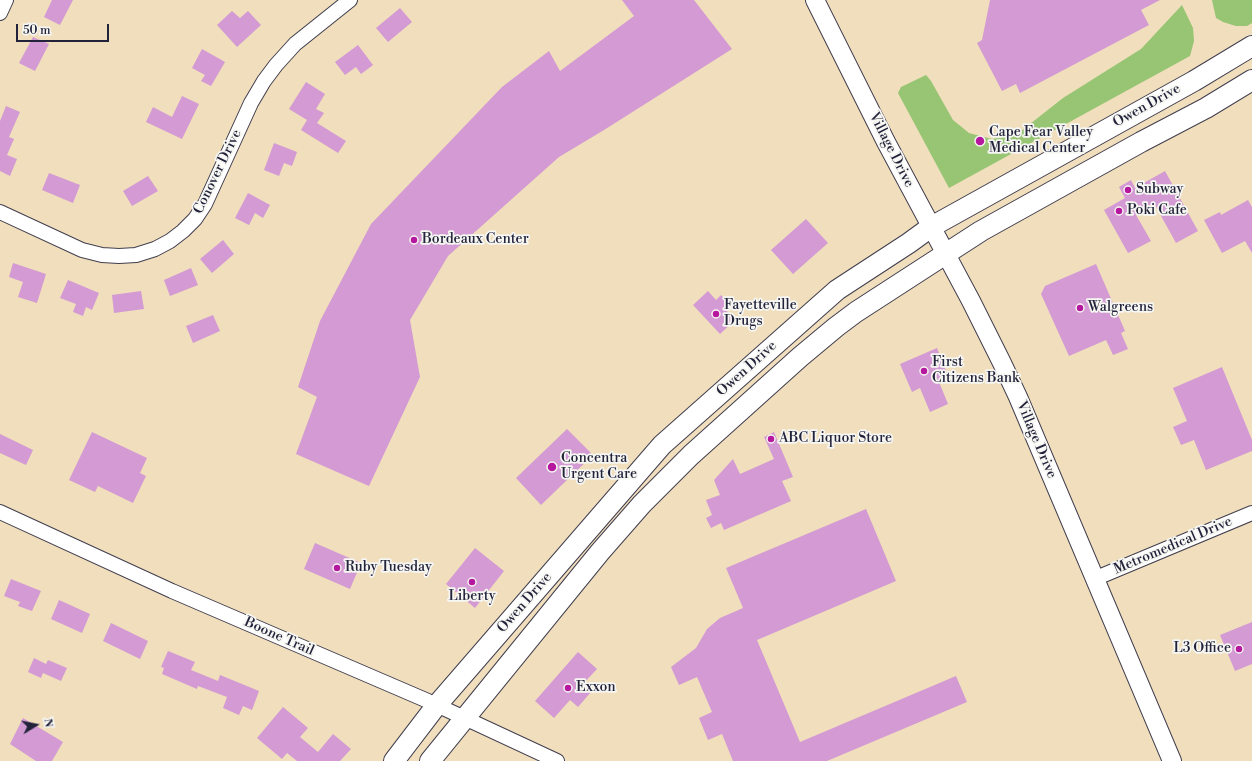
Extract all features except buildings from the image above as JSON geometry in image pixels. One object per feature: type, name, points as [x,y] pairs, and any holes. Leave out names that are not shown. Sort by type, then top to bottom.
[{"type":"highway","name":"Owen Drive","points":[[394,761],[436,706],[662,445],[837,290],[931,227],[1194,81],[1252,46]]},
{"type":"highway","name":"Owen Drive","points":[[430,761],[600,552],[642,504],[691,455],[800,357],[842,322],[981,231],[1141,142],[1206,108],[1252,80]]},
{"type":"main road","name":"Village Drive","points":[[815,0],[883,135],[945,254],[971,300],[1005,370],[1172,761]]},
{"type":"street","points":[[0,13],[6,0]]},
{"type":"street","name":"Conover Drive","points":[[0,212],[82,250],[102,255],[119,256],[136,254],[155,249],[170,241],[184,231],[195,219],[205,204],[250,103],[264,81],[295,44],[350,0]]},
{"type":"street","name":"Boone Trail","points":[[0,512],[172,591],[464,718],[557,761]]},
{"type":"street","name":"Metromedical Drive","points":[[1094,579],[1252,513]]},
{"type":"green space","points":[[1212,0],[1252,0],[1252,23],[1247,26],[1236,26],[1216,18]]},
{"type":"green space","points":[[1182,5],[1193,28],[1194,41],[1190,56],[949,188],[898,93],[901,87],[926,75],[931,81],[953,120],[969,133],[992,139],[1016,135],[1063,98],[1141,49]]},
{"type":"place","name":"Cape Fear Valley Medical Center","points":[[980,141]]},
{"type":"place","name":"Subway","points":[[1128,190]]},
{"type":"place","name":"Poki Cafe","points":[[1119,211]]},
{"type":"place","name":"Bordeaux Center","points":[[414,240]]},
{"type":"place","name":"Walgreens","points":[[1080,308]]},
{"type":"place","name":"Fayetteville Drugs","points":[[716,314]]},
{"type":"place","name":"First Citizens Bank","points":[[924,371]]},
{"type":"place","name":"ABC Liquor Store","points":[[771,439]]},
{"type":"place","name":"Concentra Urgent Care","points":[[552,467]]},
{"type":"place","name":"Ruby Tuesday","points":[[337,568]]},
{"type":"place","name":"Liberty","points":[[472,582]]},
{"type":"place","name":"L3 Office","points":[[1239,649]]},
{"type":"place","name":"Exxon","points":[[568,688]]}]
